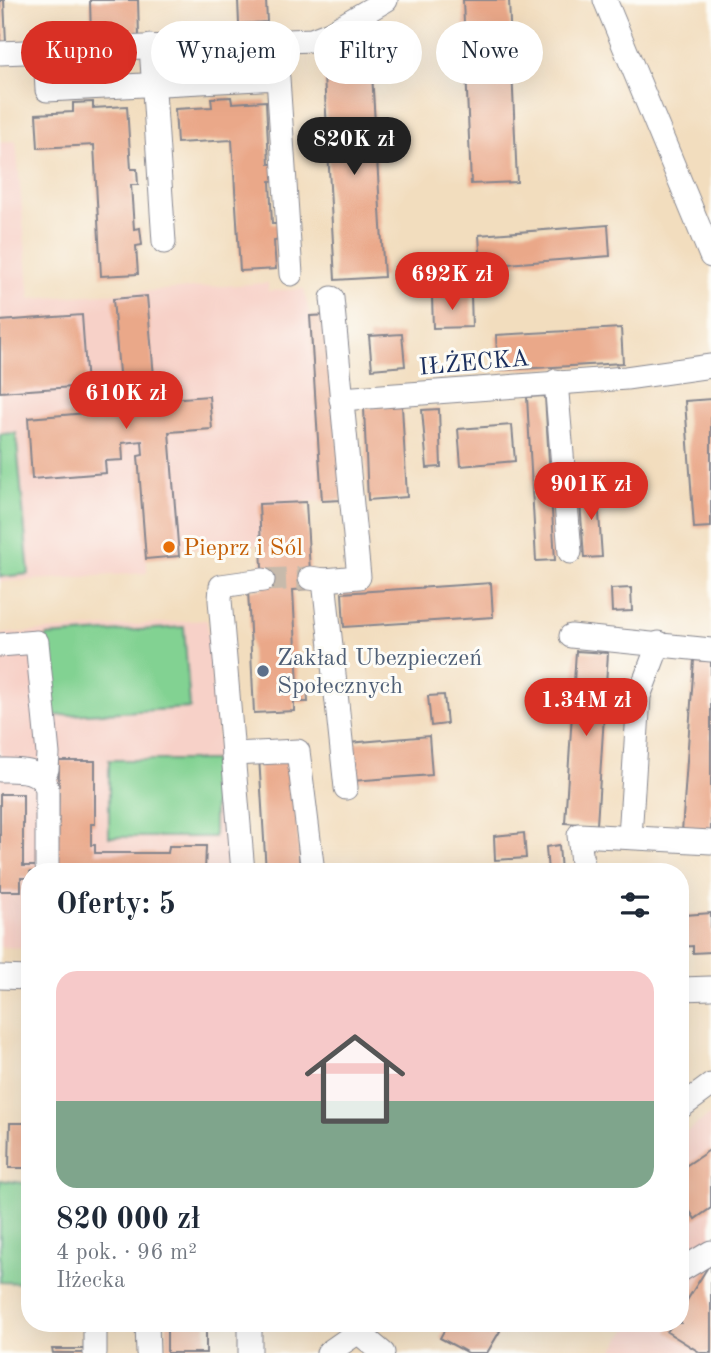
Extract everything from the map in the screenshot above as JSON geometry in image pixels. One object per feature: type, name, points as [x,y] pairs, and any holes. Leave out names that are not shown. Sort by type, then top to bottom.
[{"type":"street","points":[[300,40],[312,40],[330,33],[386,0]]},
{"type":"street","points":[[605,0],[711,256]]},
{"type":"street","points":[[137,47],[151,46]]},
{"type":"street","points":[[0,53],[21,53]]},
{"type":"street","points":[[47,84],[47,90],[173,84]]},
{"type":"street","points":[[278,84],[291,274]]},
{"type":"street","points":[[155,85],[156,151],[161,172],[164,242]]},
{"type":"street","points":[[332,298],[359,577],[317,579],[346,788]]},
{"type":"street","name":"IŁŻECKA","points":[[341,399],[626,377],[711,366]]},
{"type":"street","points":[[556,381],[570,552]]},
{"type":"street","points":[[242,863],[221,586],[263,580]]},
{"type":"street","points":[[571,636],[711,650]]},
{"type":"street","points":[[0,645],[37,642],[48,754],[47,769],[41,779]]},
{"type":"street","points":[[630,837],[639,696],[659,643]]},
{"type":"street","points":[[233,754],[298,751],[312,863]]},
{"type":"street","points":[[0,770],[28,771],[41,779],[47,788],[47,863]]},
{"type":"street","points":[[582,863],[579,835],[711,842]]},
{"type":"street","points":[[0,977],[21,978]]},
{"type":"street","points":[[689,1101],[710,1084]]},
{"type":"street","points":[[689,1265],[711,1252]]},
{"type":"street","points":[[94,1332],[95,1353]]},
{"type":"street","points":[[147,1332],[148,1353]]},
{"type":"street","points":[[245,1332],[250,1351]]},
{"type":"street","points":[[250,1332],[250,1351]]},
{"type":"street","points":[[328,1353],[357,1332]]},
{"type":"street","points":[[368,1332],[383,1353]]},
{"type":"shaded area","points":[[16,141],[30,299],[268,283],[268,291],[304,289],[310,316],[322,501],[259,504],[261,544],[179,550],[147,559],[147,573],[0,582],[0,142]]},
{"type":"shaded area","points":[[207,620],[229,863],[21,863],[21,948],[0,947],[0,634]]},
{"type":"shaded area","points":[[711,1114],[711,1353],[611,1353],[625,1332],[689,1332],[689,1130]]},
{"type":"green space","points":[[16,433],[29,574],[0,577],[0,434]]},
{"type":"green space","points":[[184,627],[190,708],[51,716],[46,636]]},
{"type":"green space","points":[[109,760],[214,760],[214,837],[109,837]]},
{"type":"green space","points":[[0,1180],[21,1183],[21,1283],[0,1282]]},
{"type":"building","points":[[0,0],[4,0],[6,43],[0,43]]},
{"type":"building","points":[[90,0],[138,0],[139,36],[137,21],[91,21]]},
{"type":"building","points":[[238,0],[266,0],[267,21],[239,21]]},
{"type":"building","points":[[463,0],[509,0],[510,21],[464,21]]},
{"type":"building","points":[[324,84],[373,84],[384,277],[335,280]]},
{"type":"building","points":[[467,84],[513,84],[517,182],[471,184]]},
{"type":"building","points":[[231,97],[232,103],[266,101],[269,164],[275,164],[276,180],[270,181],[272,224],[279,224],[280,240],[274,241],[276,269],[240,271],[232,140],[177,143],[175,109],[212,107],[211,98]]},
{"type":"building","points":[[93,102],[93,108],[127,106],[131,169],[137,169],[138,185],[131,185],[134,229],[140,228],[142,245],[136,246],[138,274],[101,276],[94,145],[38,148],[36,114],[73,112],[73,103]]},
{"type":"building","points":[[608,225],[610,256],[481,266],[479,235]]},
{"type":"building","points":[[471,295],[472,327],[433,328],[432,296]]},
{"type":"building","points":[[147,296],[156,400],[209,396],[212,429],[169,432],[179,556],[146,559],[138,456],[143,455],[142,441],[122,443],[123,460],[105,461],[106,473],[32,479],[28,418],[122,410],[113,299]]},
{"type":"building","points":[[82,315],[87,386],[0,392],[0,321]]},
{"type":"building","points":[[330,315],[342,500],[322,501],[310,316]]},
{"type":"building","points":[[621,328],[623,363],[498,370],[496,335]]},
{"type":"building","points":[[402,334],[405,366],[372,369],[369,336]]},
{"type":"building","points":[[545,396],[555,560],[536,561],[527,397]]},
{"type":"building","points":[[711,399],[711,527],[694,528],[685,401]]},
{"type":"building","points":[[402,406],[407,497],[368,500],[364,408]]},
{"type":"building","points":[[439,409],[441,467],[427,468],[422,410]]},
{"type":"building","points":[[512,425],[515,461],[461,466],[458,429]]},
{"type":"building","points":[[597,485],[602,557],[584,558],[579,487]]},
{"type":"building","points":[[306,502],[311,589],[293,590],[298,686],[307,686],[308,702],[294,702],[294,711],[254,713],[248,590],[263,589],[259,504]]},
{"type":"building","points":[[491,583],[493,617],[344,627],[342,593]]},
{"type":"building","points":[[631,588],[632,611],[612,612],[611,589]]},
{"type":"building","points":[[576,651],[608,653],[597,825],[565,823]]},
{"type":"building","points":[[694,660],[711,661],[711,834],[682,832]]},
{"type":"building","points":[[444,695],[447,724],[431,726],[428,696]]},
{"type":"building","points":[[429,736],[432,775],[352,781],[349,743]]},
{"type":"building","points":[[293,755],[299,863],[265,863],[259,757]]},
{"type":"building","points":[[59,761],[95,761],[95,824],[91,824],[91,845],[95,845],[95,853],[168,853],[169,846],[206,846],[205,863],[58,863]]},
{"type":"building","points":[[0,794],[23,794],[21,891],[0,891]]},
{"type":"building","points":[[524,833],[526,858],[495,860],[494,836]]},
{"type":"building","points":[[559,845],[560,863],[547,863],[546,847]]},
{"type":"building","points":[[711,913],[711,952],[693,953],[693,946],[689,946],[689,915]]},
{"type":"building","points":[[10,1123],[21,1123],[21,1168],[9,1168]]},
{"type":"building","points":[[711,1149],[711,1208],[695,1219],[689,1210],[689,1164]]},
{"type":"building","points":[[711,1262],[711,1353],[701,1353],[667,1332],[689,1332],[689,1297]]},
{"type":"building","points":[[167,1332],[206,1332],[206,1353],[167,1353]]},
{"type":"building","points":[[443,1332],[499,1332],[487,1353],[468,1353],[440,1338]]},
{"type":"building","points":[[52,1349],[92,1349],[92,1353],[53,1353]]},
{"type":"tunnel","points":[[263,580],[310,578]]},
{"type":"place","name":"Pieprz i Sól","points":[[169,547]]},
{"type":"place","name":"Zakład Ubezpieczeń Społecznych","points":[[263,671]]}]
